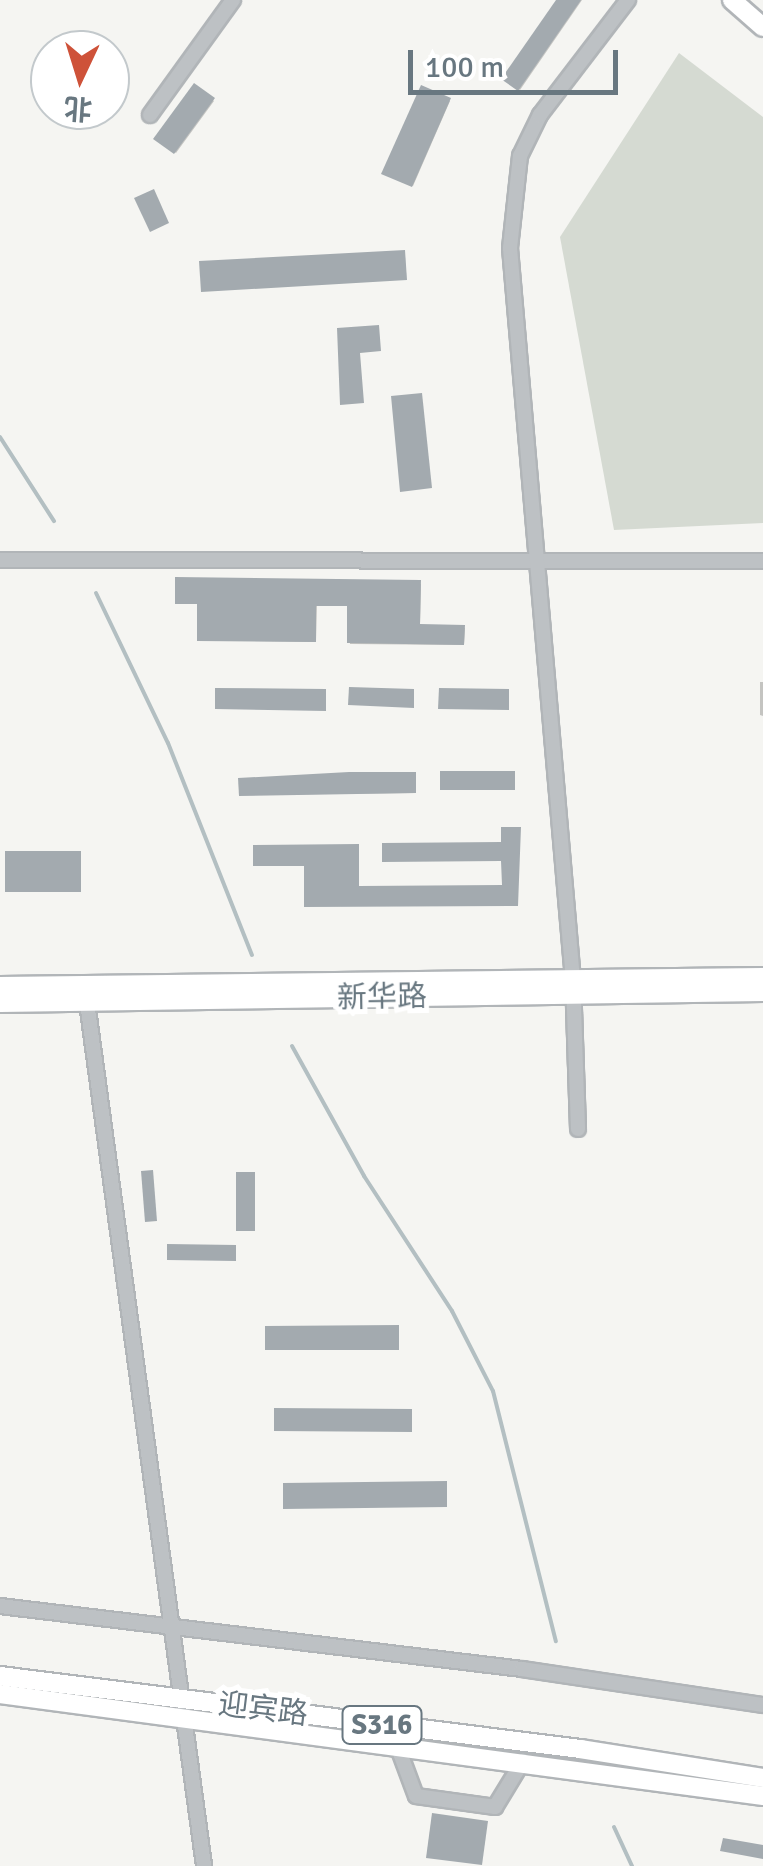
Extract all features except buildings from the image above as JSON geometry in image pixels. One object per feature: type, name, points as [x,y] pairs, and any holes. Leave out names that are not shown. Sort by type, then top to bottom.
[{"type":"main road","points":[[732,0],[763,27]]},
{"type":"main road","name":"新华路","points":[[573,988],[763,977]]},
{"type":"main road","name":"新华路","points":[[0,986],[86,994]]},
{"type":"main road","name":"新华路","points":[[0,1003],[86,994],[573,988],[763,992]]},
{"type":"main road","name":"迎宾路","points":[[0,1676],[397,1745],[763,1796]]},
{"type":"main road","name":"迎宾路","points":[[0,1694],[182,1709],[763,1778]]},
{"type":"street","points":[[150,115],[234,0]]},
{"type":"street","points":[[578,1129],[573,988],[510,248],[512,197],[520,156],[540,115],[628,0]]},
{"type":"street","points":[[0,560],[763,561]]},
{"type":"street","points":[[86,994],[204,1866]]},
{"type":"street","points":[[0,1606],[522,1668],[763,1705]]},
{"type":"street","points":[[397,1745],[416,1796],[495,1807],[523,1761]]},
{"type":"shaded area","points":[[679,53],[763,117],[763,523],[614,530],[560,237]]},
{"type":"waterway","points":[[0,437],[54,521]]},
{"type":"waterway","points":[[96,593],[168,743],[252,955]]},
{"type":"waterway","points":[[292,1046],[364,1176],[452,1311],[493,1391],[556,1641]]},
{"type":"waterway","points":[[614,1827],[632,1866]]}]
